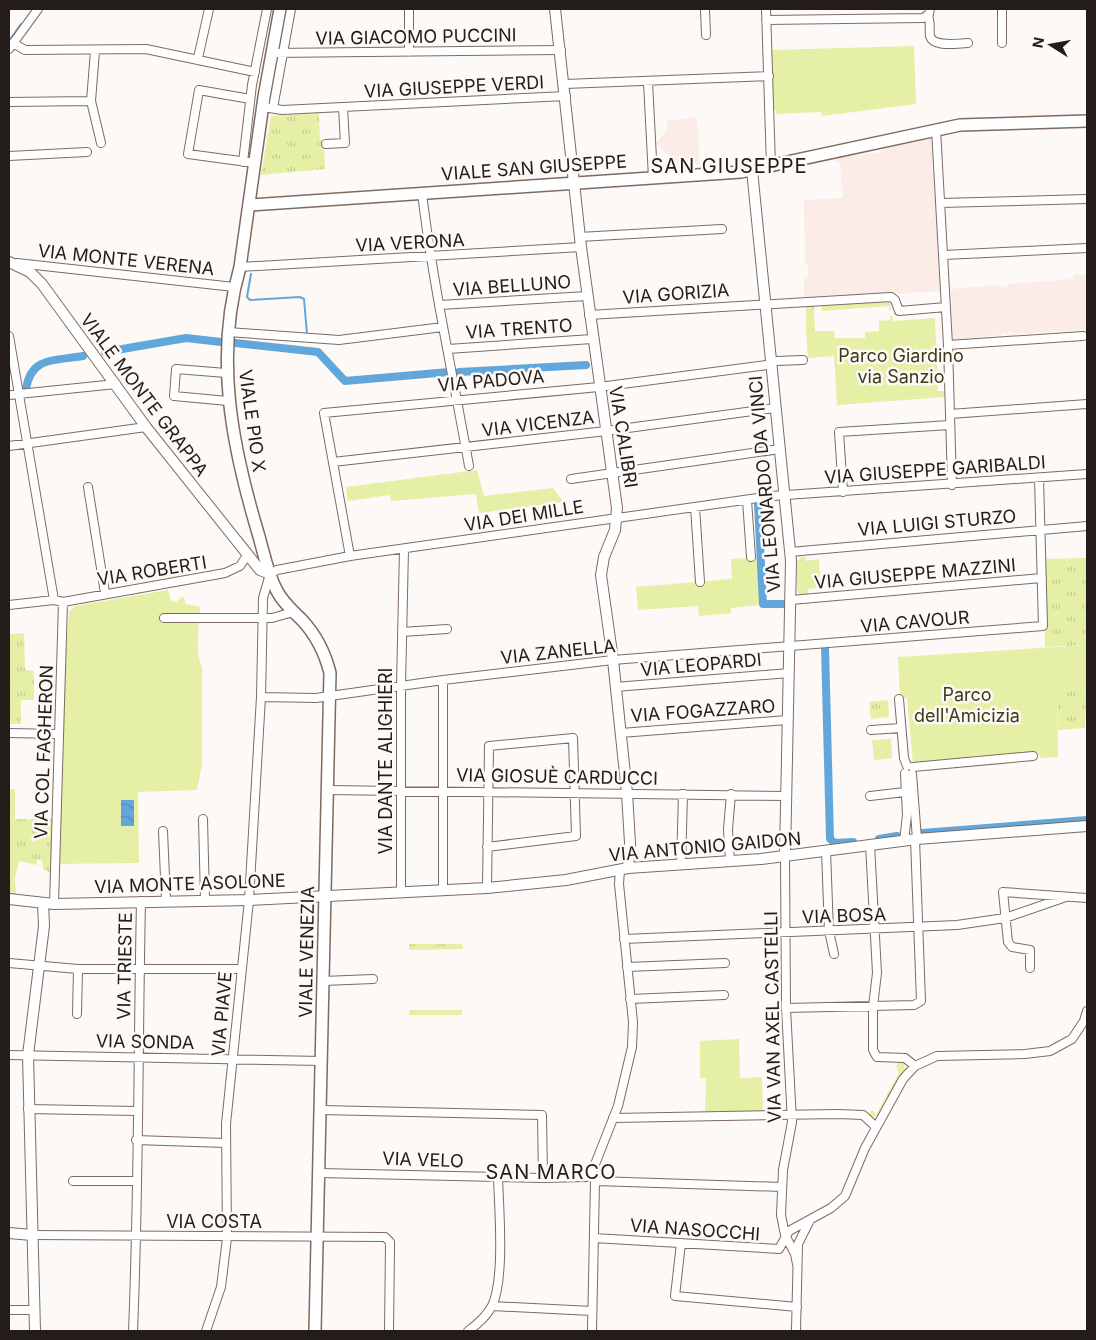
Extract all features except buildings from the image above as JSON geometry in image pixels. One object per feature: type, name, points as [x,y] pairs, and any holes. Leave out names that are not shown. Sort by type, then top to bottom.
[{"type":"main road","name":"VIALE PIO X","points":[[277,591],[246,497],[228,401],[226,373],[228,332],[234,288],[240,268],[249,205],[249,163],[268,100],[278,53],[280,9]]},
{"type":"main road","name":"VIALE SAN GIUSEPPE","points":[[249,205],[574,184],[752,170],[936,129],[985,123],[1087,121]]},
{"type":"main road","name":"VIALE VENEZIA","points":[[277,591],[312,633],[324,655],[330,673],[316,1331]]},
{"type":"street","points":[[38,9],[11,46],[25,50],[146,49],[198,58],[254,72]]},
{"type":"street","points":[[198,58],[209,9]]},
{"type":"street","name":"VIALE PIO X","points":[[249,163],[250,99],[267,9]]},
{"type":"street","name":"VIALE PIO X","points":[[278,53],[291,9]]},
{"type":"street","points":[[409,9],[410,52]]},
{"type":"street","name":"VIA CALIBRI","points":[[555,9],[565,84],[580,242],[617,519],[601,572],[628,793],[630,844],[624,869]]},
{"type":"street","points":[[705,9],[706,35]]},
{"type":"street","points":[[766,9],[771,167]]},
{"type":"street","points":[[1002,9],[1002,43]]},
{"type":"street","points":[[766,20],[929,12],[930,38],[940,44],[968,43]]},
{"type":"street","points":[[96,50],[91,102],[101,143]]},
{"type":"street","name":"VIA GIACOMO PUCCINI","points":[[278,53],[561,50]]},
{"type":"street","points":[[565,84],[769,76]]},
{"type":"street","points":[[648,82],[653,178]]},
{"type":"street","points":[[252,85],[268,100]]},
{"type":"street","points":[[249,163],[188,154],[198,90],[250,99]]},
{"type":"street","name":"VIA GIUSEPPE VERDI","points":[[268,100],[282,110],[566,96]]},
{"type":"street","points":[[9,102],[91,102]]},
{"type":"street","name":"VIA GIUSEPPE VERDI","points":[[326,144],[345,143],[343,108]]},
{"type":"street","points":[[936,129],[944,255],[952,484]]},
{"type":"street","points":[[9,156],[88,152]]},
{"type":"street","name":"VIA LEONARDO DA VINCI","points":[[752,170],[790,552],[791,600],[785,856]]},
{"type":"street","points":[[422,193],[430,258],[458,399],[469,466]]},
{"type":"street","points":[[940,203],[1087,199]]},
{"type":"street","name":"VIA VERONA","points":[[240,268],[430,258],[722,229]]},
{"type":"street","points":[[944,255],[1087,248]]},
{"type":"street","name":"VIA MONTE VERENA","points":[[12,262],[234,288]]},
{"type":"street","name":"VIALE MONTE GRAPPA","points":[[12,262],[30,272],[42,284],[146,427],[210,510],[260,570],[270,574]]},
{"type":"street","name":"VIA BELLUNO","points":[[440,305],[587,296]]},
{"type":"street","name":"VIA GORIZIA","points":[[589,314],[891,297],[895,300],[898,310],[946,307]]},
{"type":"street","points":[[228,332],[339,340],[443,327]]},
{"type":"street","points":[[9,336],[54,600]]},
{"type":"street","points":[[948,345],[1082,336]]},
{"type":"street","name":"VIA TRENTO","points":[[448,349],[592,339]]},
{"type":"street","name":"VIA PADOVA","points":[[350,556],[324,414],[599,386],[771,364],[776,361],[803,360]]},
{"type":"street","points":[[226,373],[176,368],[174,396],[228,401]]},
{"type":"street","points":[[9,395],[116,384]]},
{"type":"street","points":[[950,414],[1087,404]]},
{"type":"street","name":"VIA VICENZA","points":[[333,462],[606,431],[775,408]]},
{"type":"street","points":[[843,492],[839,432],[950,425]]},
{"type":"street","points":[[9,446],[146,427]]},
{"type":"street","points":[[571,479],[780,449]]},
{"type":"street","name":"VIA GIUSEPPE GARIBALDI","points":[[785,496],[1087,474]]},
{"type":"street","points":[[1039,478],[1042,578]]},
{"type":"street","points":[[88,487],[105,593]]},
{"type":"street","name":"VIA DEI MILLE","points":[[270,574],[277,570],[350,556],[785,496]]},
{"type":"street","points":[[747,500],[751,557]]},
{"type":"street","points":[[696,507],[700,582]]},
{"type":"street","name":"VIA LUIGI STURZO","points":[[790,552],[1087,526]]},
{"type":"street","points":[[248,554],[258,535]]},
{"type":"street","name":"VIA DANTE ALIGHIERI","points":[[401,891],[400,790],[404,549]]},
{"type":"street","name":"VIA ROBERTI","points":[[9,605],[54,600],[63,602],[225,573],[240,566],[248,554]]},
{"type":"street","name":"VIA PIAVE","points":[[206,1331],[221,1287],[227,1238],[225,1143],[234,1059],[240,969],[249,900],[261,697],[263,598],[270,574]]},
{"type":"street","name":"VIA GIUSEPPE MAZZINI","points":[[791,600],[1042,578]]},
{"type":"street","name":"VIA CAVOUR","points":[[790,647],[1043,626],[1042,578]]},
{"type":"street","points":[[263,598],[267,592],[277,591]]},
{"type":"street","name":"VIA COL FAGHERON","points":[[54,904],[63,602]]},
{"type":"street","points":[[164,618],[263,618],[278,617],[293,612]]},
{"type":"street","points":[[402,632],[447,629]]},
{"type":"street","name":"VIA ZANELLA","points":[[330,696],[443,680],[613,660],[790,647]]},
{"type":"street","name":"VIA LEOPARDI","points":[[616,687],[789,673]]},
{"type":"street","points":[[443,680],[443,889]]},
{"type":"street","points":[[261,697],[316,698],[330,696]]},
{"type":"street","points":[[786,1008],[914,1005],[921,1001],[917,928],[916,839],[909,770],[904,758],[899,699]]},
{"type":"street","name":"VIA FOGAZZARO","points":[[621,733],[787,720]]},
{"type":"street","points":[[871,730],[901,728]]},
{"type":"street","points":[[9,733],[58,734]]},
{"type":"street","points":[[487,847],[576,836],[573,738],[489,746],[487,847],[487,888]]},
{"type":"street","points":[[909,770],[1033,756]]},
{"type":"street","points":[[904,841],[905,792],[909,770]]},
{"type":"street","name":"VIA GIOSUÈ CARDUCCI","points":[[328,790],[786,796]]},
{"type":"street","points":[[870,796],[905,792]]},
{"type":"street","points":[[681,865],[683,794]]},
{"type":"street","points":[[730,861],[728,829],[731,794]]},
{"type":"street","points":[[203,819],[205,900]]},
{"type":"street","name":"VIA ANTONIO GAIDON","points":[[326,895],[487,888],[566,880],[624,869],[785,856],[916,839],[1087,826]]},
{"type":"street","points":[[163,831],[166,900]]},
{"type":"street","points":[[870,845],[877,973],[873,1006],[873,1050],[875,1056],[905,1058],[915,1066]]},
{"type":"street","points":[[826,851],[829,931],[834,954]]},
{"type":"street","name":"VIA VAN AXEL CASTELLI","points":[[785,856],[786,1008],[792,1114],[782,1187],[781,1221],[785,1236],[795,1254],[797,1264]]},
{"type":"street","points":[[592,1331],[596,1174],[589,1174],[622,1093],[632,1047],[630,999],[619,884],[624,869]]},
{"type":"street","name":"VIA BOSA","points":[[1030,968],[1030,950],[1012,948],[1008,942],[1004,918],[1003,892],[1087,898]]},
{"type":"street","name":"VIA MONTE ASOLONE","points":[[9,900],[54,904],[166,900],[249,900],[326,895]]},
{"type":"street","name":"VIA BOSA","points":[[624,939],[917,928],[1004,918],[1066,897]]},
{"type":"street","name":"VIA TRIESTE","points":[[133,1331],[137,1236],[136,1140],[141,901]]},
{"type":"street","points":[[35,1331],[28,1055],[44,926],[43,904]]},
{"type":"street","points":[[44,926],[54,904]]},
{"type":"street","points":[[627,967],[725,962]]},
{"type":"street","points":[[9,963],[78,969],[240,969]]},
{"type":"street","points":[[77,1014],[78,969]]},
{"type":"street","points":[[323,981],[373,979]]},
{"type":"street","points":[[630,999],[724,995]]},
{"type":"street","points":[[785,1236],[789,1231],[831,1208],[845,1196],[876,1127],[903,1079],[915,1066],[938,1056],[1025,1054],[1050,1050],[1072,1039],[1084,1021],[1087,1011]]},
{"type":"street","name":"VIA SONDA","points":[[9,1055],[322,1061]]},
{"type":"street","points":[[28,1109],[137,1111]]},
{"type":"street","points":[[320,1110],[542,1115],[543,1178]]},
{"type":"street","points":[[613,1118],[860,1114],[876,1127]]},
{"type":"street","points":[[136,1140],[225,1143]]},
{"type":"street","name":"VIA VELO","points":[[319,1173],[543,1178],[589,1174]]},
{"type":"street","points":[[468,1331],[482,1322],[492,1306],[499,1268],[498,1177]]},
{"type":"street","points":[[73,1181],[137,1181]]},
{"type":"street","points":[[596,1181],[782,1187]]},
{"type":"street","points":[[796,1331],[797,1264],[800,1236],[811,1220]]},
{"type":"street","points":[[9,1234],[32,1234]]},
{"type":"street","name":"VIA COSTA","points":[[32,1234],[227,1238],[318,1236],[385,1238],[390,1242],[389,1331]]},
{"type":"street","name":"VIA NASOCCHI","points":[[594,1238],[775,1250],[780,1248],[785,1236]]},
{"type":"street","points":[[681,1244],[675,1296],[797,1307]]},
{"type":"street","points":[[492,1306],[592,1311]]},
{"type":"street","points":[[9,1310],[34,1310]]},
{"type":"shaded area","points":[[688,117],[697,117],[700,164],[669,166],[668,155],[656,143],[667,130],[667,120],[687,119]]},
{"type":"shaded area","points":[[928,136],[932,139],[934,165],[931,166],[932,172],[934,172],[935,189],[933,193],[935,194],[940,291],[804,300],[804,278],[808,277],[808,264],[805,264],[804,200],[843,198],[840,163],[832,158],[877,153],[887,148],[887,142]]},
{"type":"shaded area","points":[[1087,274],[1087,332],[1081,330],[1014,334],[1009,330],[1009,335],[1006,335],[1005,331],[1001,335],[953,340],[952,338],[951,289],[996,285],[1001,288],[1004,286],[1005,288],[1010,284],[1073,279],[1073,275]]},
{"type":"green space","points":[[914,46],[916,104],[822,116],[821,112],[776,114],[776,110],[773,110],[772,50]]},
{"type":"green space","points":[[319,113],[320,140],[324,140],[325,169],[261,175],[271,116]]},
{"type":"green space","points":[[889,301],[891,310],[889,310],[889,306],[822,311],[821,304]]},
{"type":"green space","points":[[814,305],[815,331],[806,331],[806,306]]},
{"type":"green space","name":"Parco Giardino via Sanzio","points":[[890,316],[892,316],[893,321],[935,318],[938,391],[945,391],[945,397],[837,405],[834,356],[808,358],[806,331],[834,331],[835,338],[865,338],[865,332],[879,331],[879,321],[890,320]]},
{"type":"green space","points":[[477,470],[484,496],[553,488],[564,502],[479,513],[476,494],[391,501],[390,495],[348,501],[346,487]]},
{"type":"green space","points":[[757,557],[760,605],[731,608],[731,613],[699,616],[698,606],[638,610],[636,587],[732,579],[731,559]]},
{"type":"green space","points":[[801,557],[806,557],[806,561],[819,559],[821,587],[808,589],[808,594],[799,594],[797,591],[797,562]]},
{"type":"green space","points":[[1087,558],[1087,645],[1045,647],[1043,559]]},
{"type":"green space","points":[[168,590],[171,601],[176,602],[183,596],[186,604],[200,607],[198,647],[202,667],[202,764],[197,790],[138,792],[139,863],[56,864],[60,774],[63,766],[64,673],[69,612],[75,606]]},
{"type":"green space","points":[[24,633],[25,670],[34,671],[34,700],[21,700],[21,724],[9,724],[9,634]]},
{"type":"green space","name":"Parco dell'Amicizia","points":[[1087,645],[1087,689],[1057,691],[1058,757],[1040,758],[1039,754],[913,763],[907,698],[900,698],[898,657]]},
{"type":"green space","points":[[1087,689],[1085,728],[1058,730],[1057,691]]},
{"type":"green space","points":[[888,700],[889,717],[871,719],[869,702]]},
{"type":"green space","points":[[891,739],[892,758],[874,760],[872,740]]},
{"type":"green space","points":[[9,789],[15,789],[15,819],[52,819],[51,873],[43,869],[42,860],[37,860],[37,865],[19,861],[15,878],[16,894],[9,894]]},
{"type":"green space","points":[[409,944],[462,944],[463,949],[409,950]]},
{"type":"green space","points":[[409,1010],[462,1010],[462,1015],[409,1015]]},
{"type":"green space","points":[[739,1039],[740,1078],[762,1077],[763,1112],[708,1113],[705,1111],[706,1078],[700,1078],[700,1041]]},
{"type":"green space","points":[[899,1061],[904,1063],[905,1069],[877,1116],[871,1117],[869,1113],[872,1110],[876,1115],[899,1073],[896,1066]]},
{"type":"water","points":[[121,800],[134,800],[134,826],[121,826]]},
{"type":"waterway","points":[[9,41],[21,24]]},
{"type":"waterway","points":[[251,274],[247,297],[250,300],[300,297],[304,299],[307,334]]},
{"type":"waterway","points":[[105,352],[186,338],[221,342]]},
{"type":"waterway","points":[[235,343],[318,352],[345,381],[449,372]]},
{"type":"waterway","points":[[26,389],[29,378],[39,365],[54,360],[83,356]]},
{"type":"waterway","points":[[459,372],[586,365]]},
{"type":"waterway","points":[[758,504],[763,604],[786,604]]},
{"type":"waterway","points":[[825,647],[830,839],[835,843],[853,842]]},
{"type":"waterway","points":[[922,833],[1087,820]]},
{"type":"waterway","points":[[879,839],[897,836]]},
{"type":"district","name":"SAN GIUSEPPE","points":[[729,166]]},
{"type":"district","name":"SAN MARCO","points":[[551,1172]]}]
